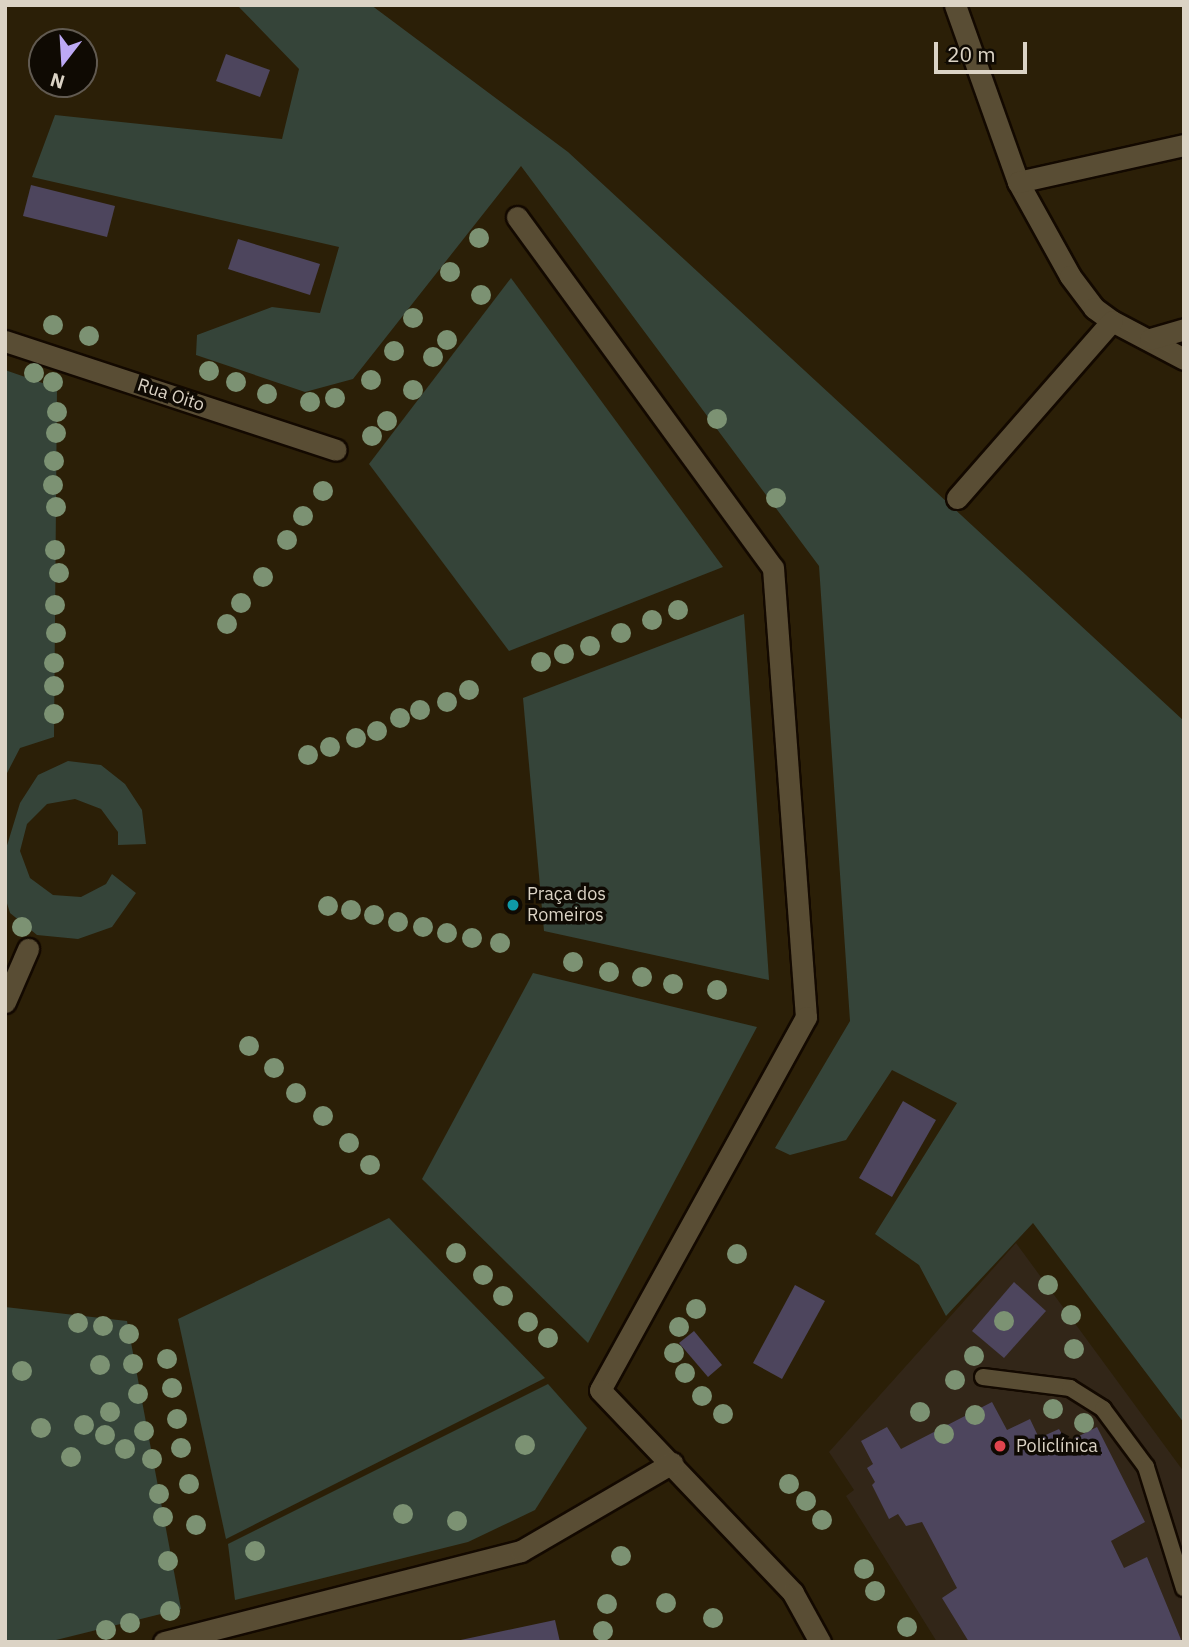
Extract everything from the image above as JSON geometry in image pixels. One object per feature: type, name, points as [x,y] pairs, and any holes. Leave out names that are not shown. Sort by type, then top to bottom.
[{"type":"street","points":[[955,5],[1018,181],[1070,276],[1094,308],[1112,321],[1184,359]]},
{"type":"street","points":[[1018,181],[1184,145]]},
{"type":"street","points":[[517,217],[773,568],[806,1017],[600,1390],[793,1593],[820,1642]]},
{"type":"street","points":[[957,498],[1112,321]]},
{"type":"street","points":[[1150,339],[1184,330]]},
{"type":"street","name":"Rua Oito","points":[[5,341],[336,450]]},
{"type":"street","points":[[5,1002],[28,949]]},
{"type":"street","points":[[164,1642],[521,1550],[671,1463]]},
{"type":"lane","points":[[983,1377],[1070,1388],[1103,1409],[1146,1467],[1184,1588]]},
{"type":"shaded area","name":"Policlínica","points":[[1016,1243],[1184,1472],[1184,1642],[937,1642],[846,1496],[854,1490],[829,1452]]},
{"type":"green space","points":[[237,5],[371,5],[568,152],[1184,721],[1184,1423],[1033,1223],[946,1316],[919,1265],[875,1234],[957,1103],[892,1070],[846,1140],[790,1155],[775,1148],[850,1021],[819,566],[521,166],[353,379],[305,392],[196,355],[197,335],[272,307],[320,313],[339,247],[32,177],[55,115],[282,139],[299,69]]},
{"type":"green space","points":[[511,278],[723,567],[509,651],[369,464]]},
{"type":"green space","points":[[5,370],[57,388],[54,737],[20,748],[5,777]]},
{"type":"green space","points":[[744,614],[769,980],[544,931],[523,698]]},
{"type":"green space","points":[[68,761],[101,765],[125,784],[142,810],[146,844],[118,845],[118,832],[101,809],[75,799],[47,804],[27,824],[20,851],[30,878],[53,895],[81,897],[106,884],[112,874],[136,893],[112,927],[78,939],[37,935],[10,913],[5,897],[5,852],[20,803],[38,775]]},
{"type":"green space","points":[[533,973],[757,1027],[588,1343],[422,1179]]},
{"type":"green space","points":[[389,1218],[545,1378],[226,1539],[178,1319]]},
{"type":"green space","points":[[5,1307],[127,1321],[181,1609],[48,1642],[5,1642]]},
{"type":"green space","points":[[548,1384],[587,1428],[535,1510],[468,1542],[235,1600],[228,1544]]},
{"type":"building","points":[[226,54],[270,70],[260,97],[216,81]]},
{"type":"building","points":[[31,185],[115,206],[107,237],[23,216]]},
{"type":"building","points":[[238,239],[320,264],[310,295],[228,269]]},
{"type":"building","points":[[903,1101],[936,1120],[892,1197],[859,1178]]},
{"type":"building","points":[[1014,1282],[1046,1311],[1004,1358],[972,1331]]},
{"type":"building","points":[[795,1285],[825,1301],[782,1379],[753,1363]]},
{"type":"building","points":[[694,1331],[722,1365],[708,1377],[679,1343]]},
{"type":"building","points":[[992,1402],[1007,1430],[1030,1419],[1039,1438],[1059,1429],[1067,1442],[1097,1427],[1145,1522],[1111,1541],[1124,1568],[1147,1557],[1182,1642],[969,1642],[942,1598],[957,1588],[922,1522],[906,1526],[898,1514],[889,1519],[872,1485],[875,1482],[867,1468],[873,1464],[861,1441],[887,1427],[901,1449]]},
{"type":"building","points":[[555,1620],[560,1642],[456,1641]]},
{"type":"place","name":"Praça dos Romeiros","points":[[513,905]]},
{"type":"place","name":"Policlínica","points":[[1000,1446]]}]
